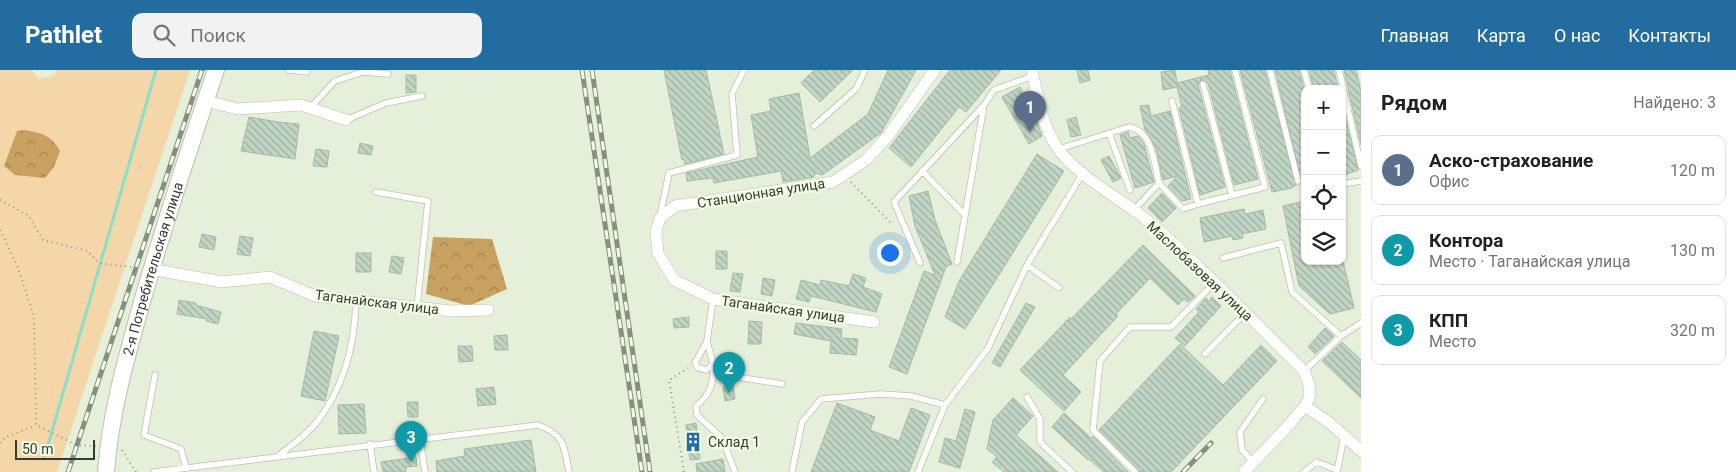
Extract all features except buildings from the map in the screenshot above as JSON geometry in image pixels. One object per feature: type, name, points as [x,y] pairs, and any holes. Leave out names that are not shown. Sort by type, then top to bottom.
[{"type":"street","name":"2-я Потребительская улица","points":[[106,472],[111,423],[151,269],[216,70]]},
{"type":"street","name":"Станционная улица","points":[[660,218],[675,206],[834,182],[866,160],[888,136],[935,70]]},
{"type":"street","name":"Маслобазовая улица","points":[[1033,73],[1049,132],[1059,149],[1084,172],[1134,210],[1185,253],[1304,371]]},
{"type":"street","points":[[206,101],[238,109],[301,105],[346,120]]},
{"type":"street","name":"Таганайская улица","points":[[660,218],[656,231],[658,253],[674,280],[713,299],[874,322]]},
{"type":"street","name":"Таганайская улица","points":[[151,269],[222,282],[270,277],[316,296],[451,311],[488,310]]},
{"type":"street","points":[[1244,472],[1310,398],[1304,371]]},
{"type":"street","points":[[1304,406],[1361,451]]},
{"type":"lane","points":[[289,70],[307,72]]},
{"type":"lane","points":[[660,218],[669,173],[738,155],[732,94],[744,70]]},
{"type":"lane","points":[[814,126],[856,89],[865,70]]},
{"type":"lane","points":[[1059,149],[1129,127],[1139,129],[1147,137],[1159,183],[1183,209],[1264,187],[1236,70]]},
{"type":"lane","points":[[1270,70],[1298,181]]},
{"type":"lane","points":[[1304,70],[1308,85]]},
{"type":"lane","points":[[1339,70],[1361,166]]},
{"type":"lane","points":[[310,108],[335,81],[363,72],[388,74]]},
{"type":"lane","points":[[920,262],[894,202],[984,105],[994,90],[1033,73]]},
{"type":"lane","points":[[1203,84],[1232,195]]},
{"type":"lane","points":[[346,120],[386,103],[422,96]]},
{"type":"lane","points":[[1172,101],[1198,204]]},
{"type":"lane","points":[[957,262],[984,105]]},
{"type":"lane","points":[[1108,133],[1130,190]]},
{"type":"lane","points":[[922,171],[965,216]]},
{"type":"lane","points":[[918,472],[945,405],[988,348],[1027,265],[1084,172]]},
{"type":"lane","points":[[1346,183],[1361,180]]},
{"type":"lane","points":[[1134,210],[1159,183]]},
{"type":"lane","points":[[376,192],[428,201],[417,307]]},
{"type":"lane","points":[[1222,258],[1280,243],[1292,292],[1341,336]]},
{"type":"lane","points":[[1027,265],[1059,288]]},
{"type":"lane","points":[[1135,472],[1093,430],[1100,361],[1130,326],[1172,327],[1214,282]]},
{"type":"lane","points":[[713,299],[707,341],[695,363],[698,368],[706,370],[713,364]]},
{"type":"lane","points":[[278,456],[316,424],[334,395],[348,365],[356,300]]},
{"type":"lane","points":[[1205,354],[1245,313]]},
{"type":"lane","points":[[1304,371],[1341,336],[1361,323]]},
{"type":"lane","points":[[707,341],[713,364],[714,381],[704,400],[696,406],[697,415],[722,438],[735,472]]},
{"type":"lane","points":[[713,364],[731,376],[782,384]]},
{"type":"lane","points":[[155,376],[144,435],[181,449],[186,468]]},
{"type":"lane","points":[[792,472],[802,422],[821,399],[881,394],[911,396],[945,405]]},
{"type":"lane","points":[[1027,397],[1040,419],[1040,442],[1072,472]]},
{"type":"lane","points":[[1253,462],[1242,450],[1240,432],[1263,399]]},
{"type":"lane","points":[[154,472],[186,468],[197,470],[278,456],[538,425],[554,431],[564,447],[569,472]]},
{"type":"lane","points":[[1304,472],[1317,462],[1337,471],[1344,436]]},
{"type":"lane","points":[[420,438],[425,472]]},
{"type":"lane","points":[[370,444],[374,472]]},
{"type":"path","points":[[844,175],[892,224]]},
{"type":"path","points":[[0,200],[29,216],[43,240],[88,251],[99,263],[151,269]]},
{"type":"path","points":[[0,230],[16,265],[34,316],[36,425]]},
{"type":"path","points":[[684,472],[669,380],[695,363]]},
{"type":"path","points":[[0,443],[6,438],[36,425],[77,445],[108,446]]},
{"type":"shaded area","points":[[0,70],[32,70],[39,79],[55,75],[56,70],[190,70],[57,472],[0,472]]},
{"type":"green space","points":[[17,131],[36,132],[50,138],[60,151],[54,167],[45,178],[15,175],[4,166]]},
{"type":"green space","points":[[433,237],[492,239],[507,289],[469,306],[426,294]]},
{"type":"waterway","points":[[44,459],[156,70]]},
{"type":"railway","points":[[68,472],[202,70]]},
{"type":"railway","points":[[582,70],[642,472]]},
{"type":"railway","points":[[592,70],[650,472]]},
{"type":"railway","points":[[1183,472],[1211,443]]},
{"type":"place","name":"Аско-страхование","points":[[1030,132]]},
{"type":"place","name":"Контора","points":[[729,393]]},
{"type":"place","name":"Склад 1","points":[[693,442]]},
{"type":"place","name":"КПП","points":[[411,462]]}]
